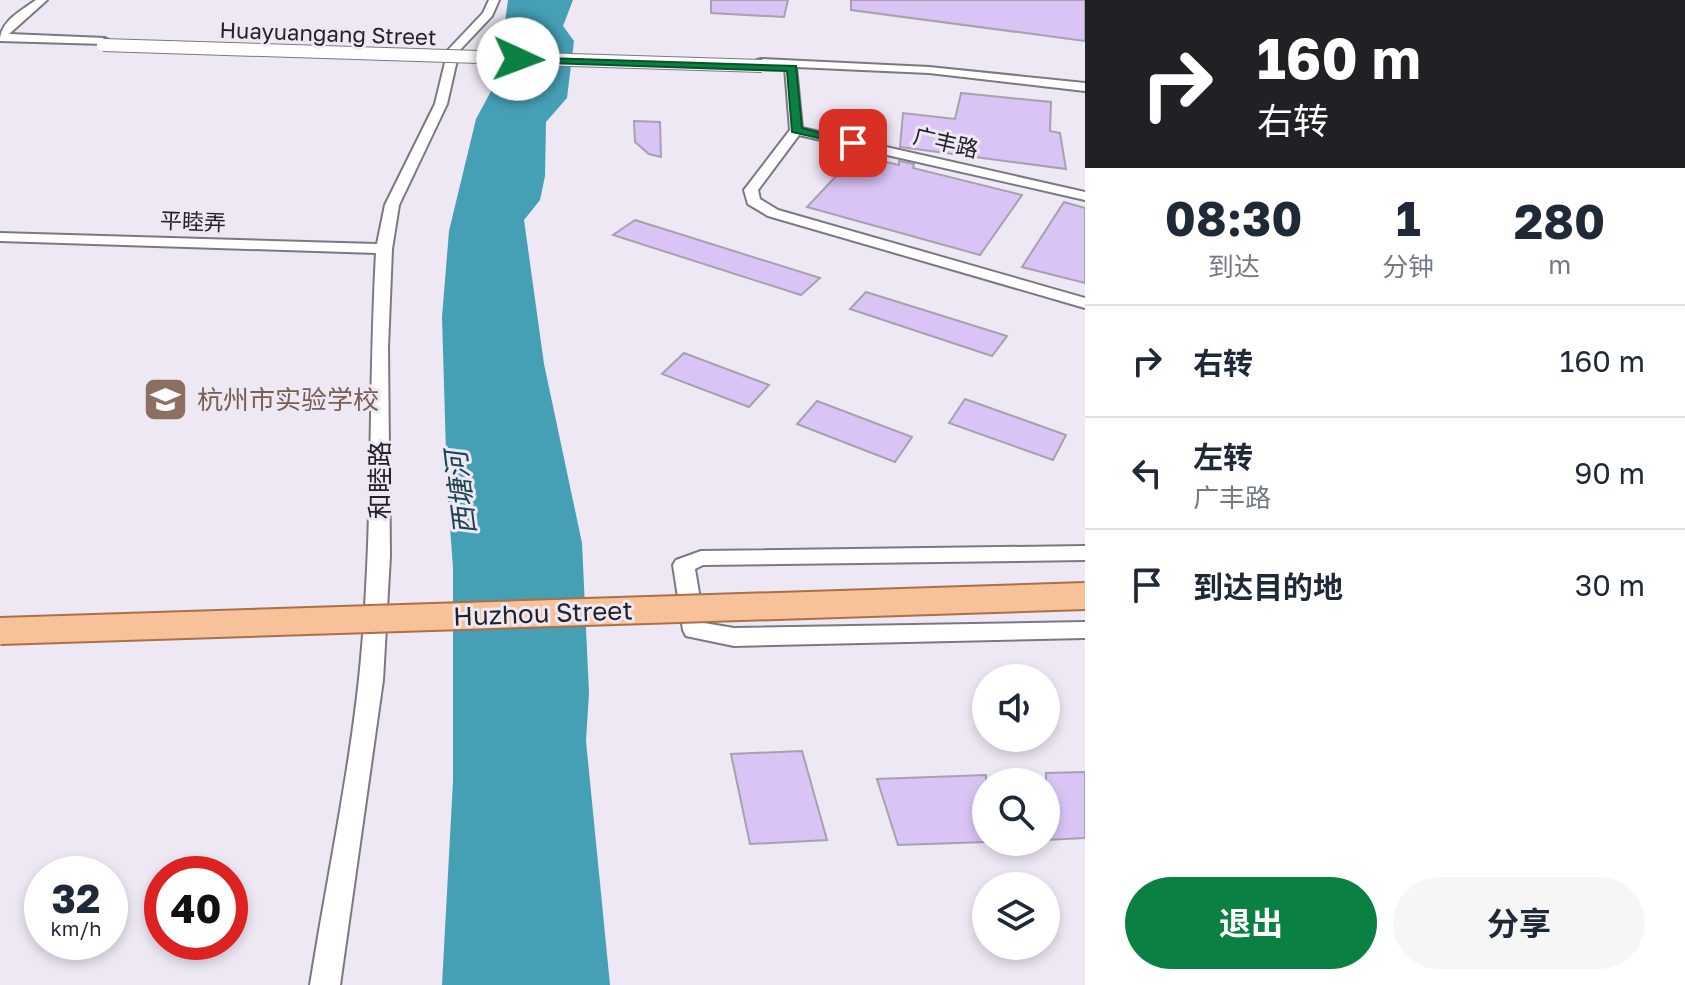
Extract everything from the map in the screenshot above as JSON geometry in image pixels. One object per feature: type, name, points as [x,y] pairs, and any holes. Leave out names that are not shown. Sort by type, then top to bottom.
[{"type":"main road","name":"Huzhou Street","points":[[0,614],[1085,578]]},
{"type":"main road","name":"Huzhou Street","points":[[0,631],[1085,596]]},
{"type":"street","points":[[0,38],[13,22],[42,0]]},
{"type":"street","name":"和睦路","points":[[325,985],[371,680],[379,556],[379,348],[384,249],[392,205],[441,104],[454,50],[488,14],[494,0]]},
{"type":"street","name":"Huayuangang Street","points":[[0,38],[929,70],[1085,87]]},
{"type":"street","name":"Huayuangang Street","points":[[0,45],[51,49],[104,43]]},
{"type":"street","points":[[791,65],[796,130],[751,190],[753,201],[773,213],[1085,303]]},
{"type":"street","name":"Huayuangang Street","points":[[791,65],[1085,96]]},
{"type":"street","name":"广丰路","points":[[796,130],[1085,196]]},
{"type":"street","name":"平睦弄","points":[[0,237],[384,249]]},
{"type":"street","points":[[1085,553],[701,558],[684,565],[694,630],[706,635],[1085,630]]},
{"type":"water","name":"西塘河","points":[[508,0],[573,0],[563,26],[574,41],[567,98],[546,122],[545,176],[540,200],[524,220],[544,364],[582,543],[589,693],[586,741],[610,985],[442,985],[453,781],[453,568],[447,486],[442,317],[449,231],[476,119],[497,80]]},
{"type":"building","points":[[711,0],[788,0],[784,17],[711,13]]},
{"type":"building","points":[[851,0],[1085,0],[1085,41],[851,10]]},
{"type":"building","points":[[961,93],[1051,102],[1050,131],[1060,133],[1066,169],[900,147],[903,113],[955,119]]},
{"type":"building","points":[[634,121],[660,122],[661,157],[649,154],[635,142]]},
{"type":"building","points":[[856,155],[899,165],[899,161],[914,164],[913,168],[1022,195],[980,255],[807,207]]},
{"type":"building","points":[[1064,202],[1085,208],[1085,283],[1022,267]]},
{"type":"building","points":[[635,220],[820,278],[801,295],[613,235]]},
{"type":"building","points":[[866,292],[1007,336],[992,356],[850,309]]},
{"type":"building","points":[[684,353],[769,385],[749,407],[662,374]]},
{"type":"building","points":[[965,399],[1066,435],[1053,460],[949,423]]},
{"type":"building","points":[[817,401],[912,437],[895,462],[797,424]]},
{"type":"building","points":[[802,751],[827,840],[750,844],[731,754]]},
{"type":"building","points":[[1085,772],[1085,838],[1060,839],[1060,773]]},
{"type":"building","points":[[972,776],[972,842],[898,845],[877,779]]},
{"type":"place","name":"杭州市实验学校","points":[[166,399]]},
{"type":"route","points":[[518,59],[792,68],[796,130],[853,143]]}]
